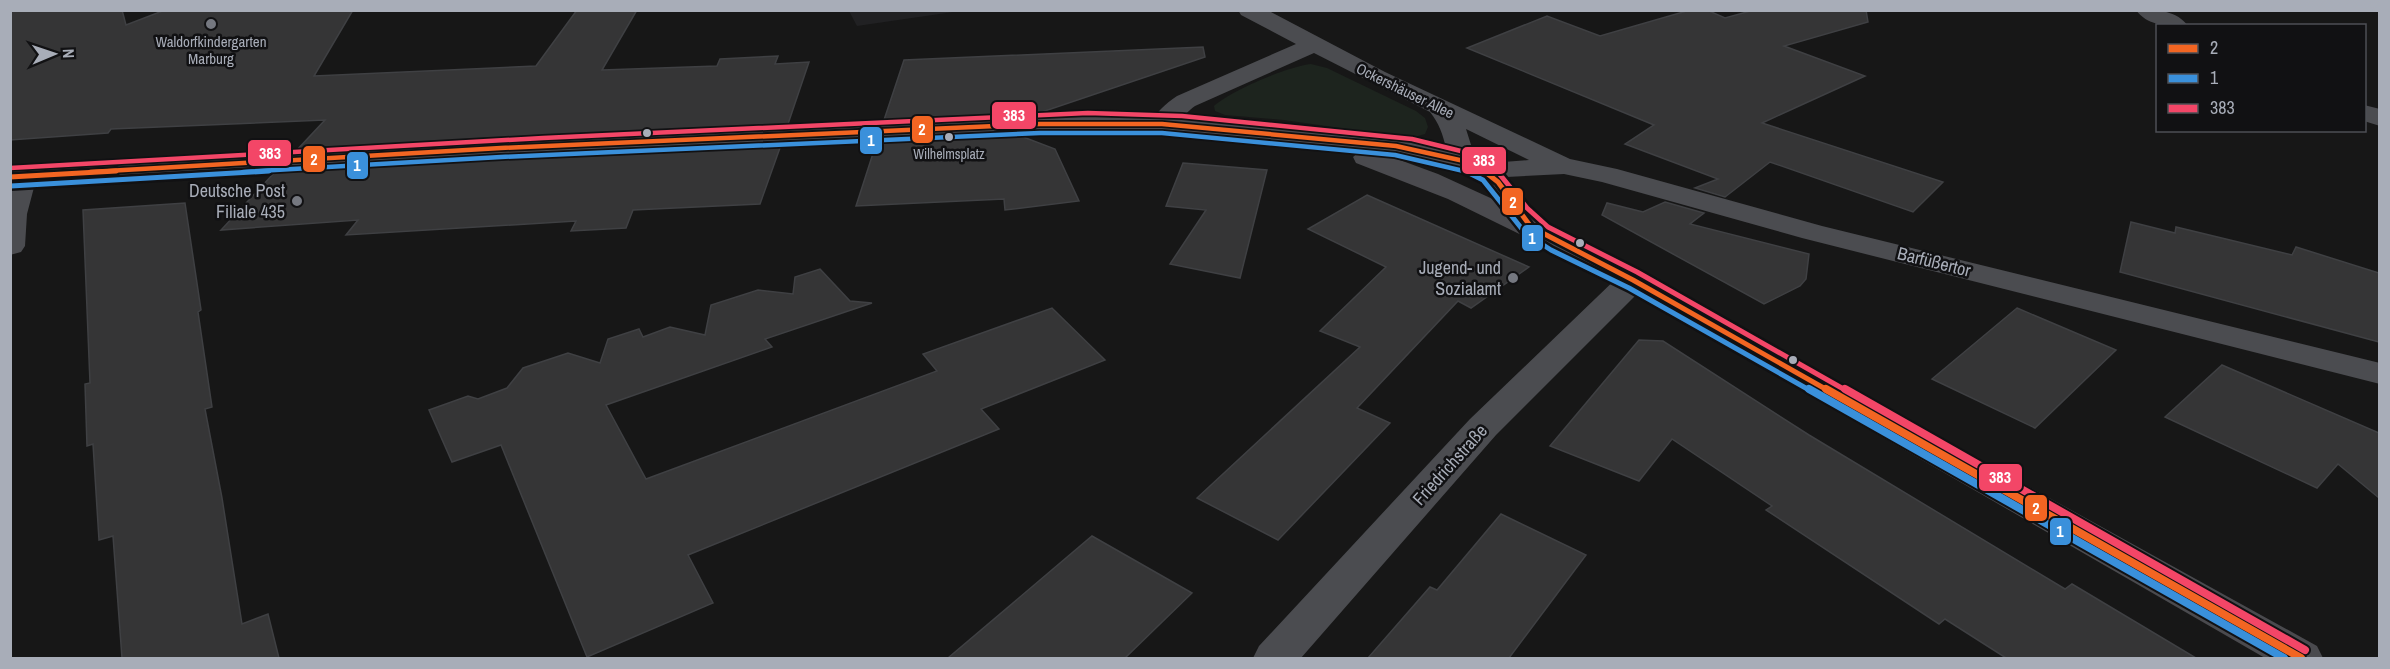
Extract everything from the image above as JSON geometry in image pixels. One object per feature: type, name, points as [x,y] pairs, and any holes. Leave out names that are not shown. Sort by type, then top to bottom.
[{"type":"main road","points":[[17,177],[742,136],[1040,124],[1162,124],[1396,146],[1453,159],[1487,170],[1513,201],[1528,225]]},
{"type":"main road","points":[[1280,135],[1372,159],[1438,184],[1528,225],[1633,280],[2301,658]]},
{"type":"street","name":"Ockershäuser Allee","points":[[1249,10],[1313,45],[1440,108],[1564,166]]},
{"type":"street","points":[[2148,10],[2173,24]]},
{"type":"street","points":[[1162,124],[1171,112],[1186,101],[1313,45]]},
{"type":"street","points":[[1440,108],[1452,122],[1456,134],[1459,148],[1453,159]]},
{"type":"street","name":"Barfüßertor","points":[[1487,170],[1564,166],[1628,181],[1875,248],[2379,374]]},
{"type":"street","points":[[10,246],[17,177]]},
{"type":"street","name":"Friedrichstraße","points":[[1275,658],[1483,427],[1633,280]]},
{"type":"shaded area","points":[[849,11],[960,11],[857,26]]},
{"type":"shaded area","points":[[1311,64],[1327,68],[1416,111],[1425,118],[1428,127],[1425,134],[1411,138],[1284,120],[1225,115],[1215,111],[1214,106],[1246,86],[1274,74]]},
{"type":"building","points":[[10,10],[122,10],[126,25],[165,10],[353,10],[314,76],[536,66],[577,10],[637,10],[602,70],[717,66],[720,59],[778,56],[775,64],[809,62],[788,124],[296,151],[325,120],[111,129],[108,133],[10,140]]},
{"type":"building","points":[[1690,10],[1707,10],[1725,18],[1754,10],[1866,10],[1868,22],[1784,46],[1865,76],[1762,123],[1943,182],[1913,212],[1770,162],[1725,197],[1695,188],[1718,179],[1625,144],[1654,125],[1467,48],[1547,16],[1600,36]]},
{"type":"building","points":[[1203,47],[1205,57],[1036,114],[884,120],[904,60]]},
{"type":"building","points":[[1018,135],[1055,149],[1079,201],[1005,210],[1004,199],[856,206],[877,141]]},
{"type":"building","points":[[781,145],[760,204],[633,210],[626,228],[571,231],[576,221],[346,235],[358,220],[221,230],[275,172]]},
{"type":"building","points":[[1183,163],[1267,170],[1240,278],[1170,264],[1206,210],[1166,206]]},
{"type":"building","points":[[1367,195],[1529,267],[1471,308],[1458,301],[1357,408],[1390,423],[1278,540],[1197,498],[1360,347],[1320,331],[1386,267],[1308,229]]},
{"type":"building","points":[[1665,202],[1704,213],[1690,224],[1809,254],[1806,279],[1800,286],[1764,304],[1602,215],[1607,203],[1643,212]]},
{"type":"building","points":[[185,203],[201,310],[198,312],[212,407],[205,409],[242,624],[268,614],[279,658],[122,658],[113,536],[99,540],[93,444],[87,446],[85,384],[90,383],[83,210]]},
{"type":"building","points":[[2131,222],[2175,233],[2176,227],[2292,255],[2296,247],[2379,273],[2379,342],[2120,272]]},
{"type":"building","points":[[820,269],[850,301],[872,303],[765,339],[772,347],[606,405],[646,479],[937,371],[923,354],[1052,308],[1105,360],[981,409],[999,429],[688,555],[713,603],[587,657],[501,445],[452,462],[429,410],[468,396],[478,399],[507,388],[523,368],[568,353],[600,363],[608,339],[639,329],[643,337],[670,327],[705,335],[711,305],[758,290],[793,294],[795,277]]},
{"type":"building","points":[[2017,308],[2116,350],[2035,428],[1932,379]]},
{"type":"building","points":[[1639,340],[1663,341],[1809,435],[2065,589],[2072,584],[2196,658],[2006,658],[1945,619],[1939,624],[1766,510],[1772,506],[1672,439],[1639,481],[1550,446]]},
{"type":"building","points":[[2222,365],[2379,433],[2379,498],[2338,464],[2317,488],[2165,417]]},
{"type":"building","points":[[1501,514],[1586,555],[1509,658],[1368,658],[1430,587],[1437,590]]},
{"type":"building","points":[[1092,536],[1192,593],[1125,658],[948,658]]},
{"type":"transit line","name":"383","points":[[10,168],[543,138],[1051,114],[1182,116],[1392,136],[1431,142],[1469,153],[1495,168],[1527,208],[1548,227],[1637,272],[2305,650]]},
{"type":"transit line","name":"2","points":[[10,177],[501,148],[1040,124],[1162,124],[1396,146],[1464,161],[1488,173],[1498,182],[1531,227],[1633,280],[2301,658]]},
{"type":"transit line","name":"1","points":[[11,186],[501,157],[1040,133],[1162,133],[1395,155],[1461,169],[1483,180],[1526,234],[1551,250],[1629,288],[2284,658]]},
{"type":"place","name":"Waldorfkindergarten Marburg","points":[[211,24]]},
{"type":"place","name":"Wilhelmsplatz","points":[[949,137]]},
{"type":"place","name":"Deutsche Post Filiale 435","points":[[297,201]]},
{"type":"place","name":"Jugend- und Sozialamt","points":[[1513,278]]}]
